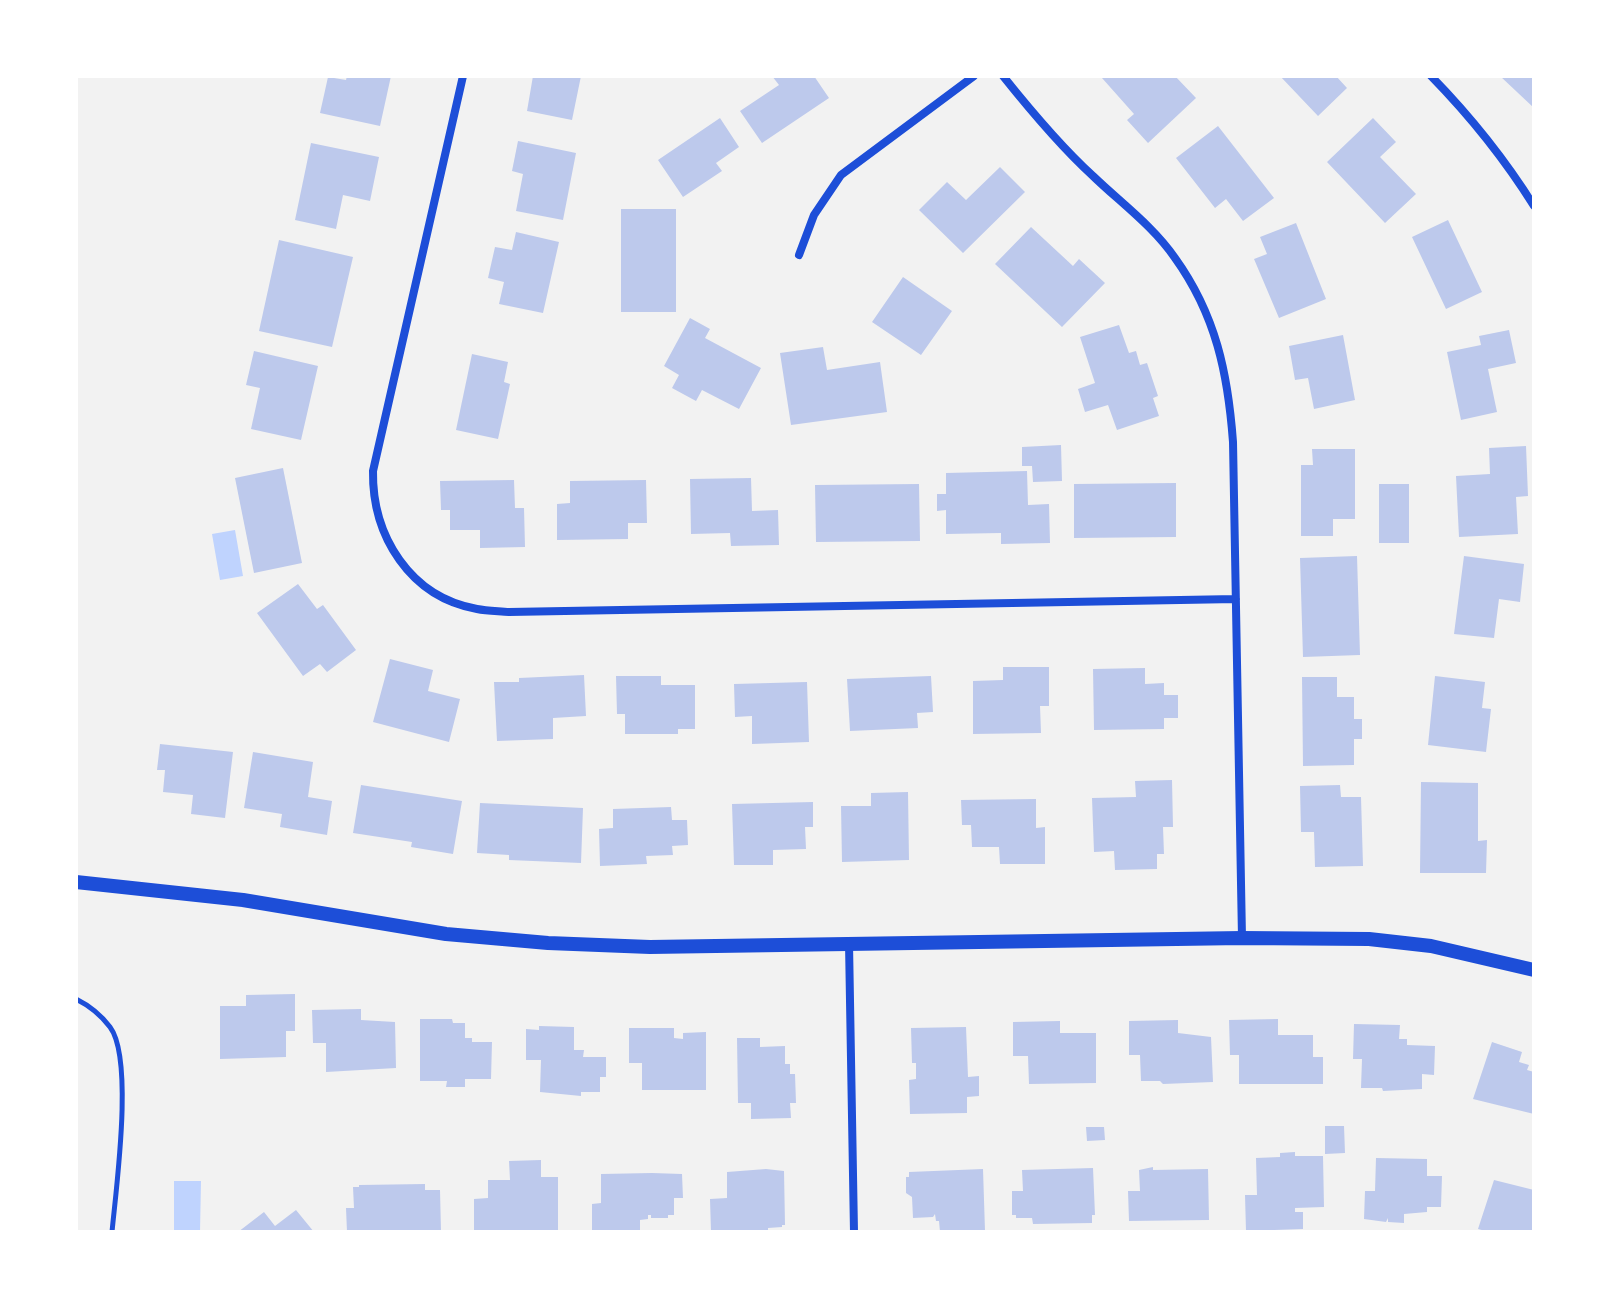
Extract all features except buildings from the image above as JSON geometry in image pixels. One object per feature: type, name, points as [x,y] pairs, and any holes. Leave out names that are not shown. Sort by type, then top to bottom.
[{"type":"street","points":[[463,76],[373,471],[373,496],[387,542],[403,565],[423,584],[448,600],[477,609],[509,612],[1236,599]]},
{"type":"street","points":[[799,255],[814,215],[841,175],[974,76]]},
{"type":"street","points":[[1003,76],[1040,122],[1091,175],[1146,224],[1175,258],[1198,296],[1217,340],[1229,388],[1233,442],[1242,938]]},
{"type":"street","points":[[1431,76],[1505,159],[1534,206]]},
{"type":"street","points":[[76,882],[243,900],[446,934],[548,943],[650,947],[1242,938],[1384,941],[1431,946],[1534,970]]},
{"type":"street","points":[[849,943],[854,1232]]},
{"type":"path","points":[[76,999],[111,1028],[120,1054],[122,1121],[112,1232]]},
{"type":"water","points":[[235,530],[243,576],[220,580],[212,534]]},
{"type":"water","points":[[174,1181],[201,1181],[200,1232],[174,1232]]}]
